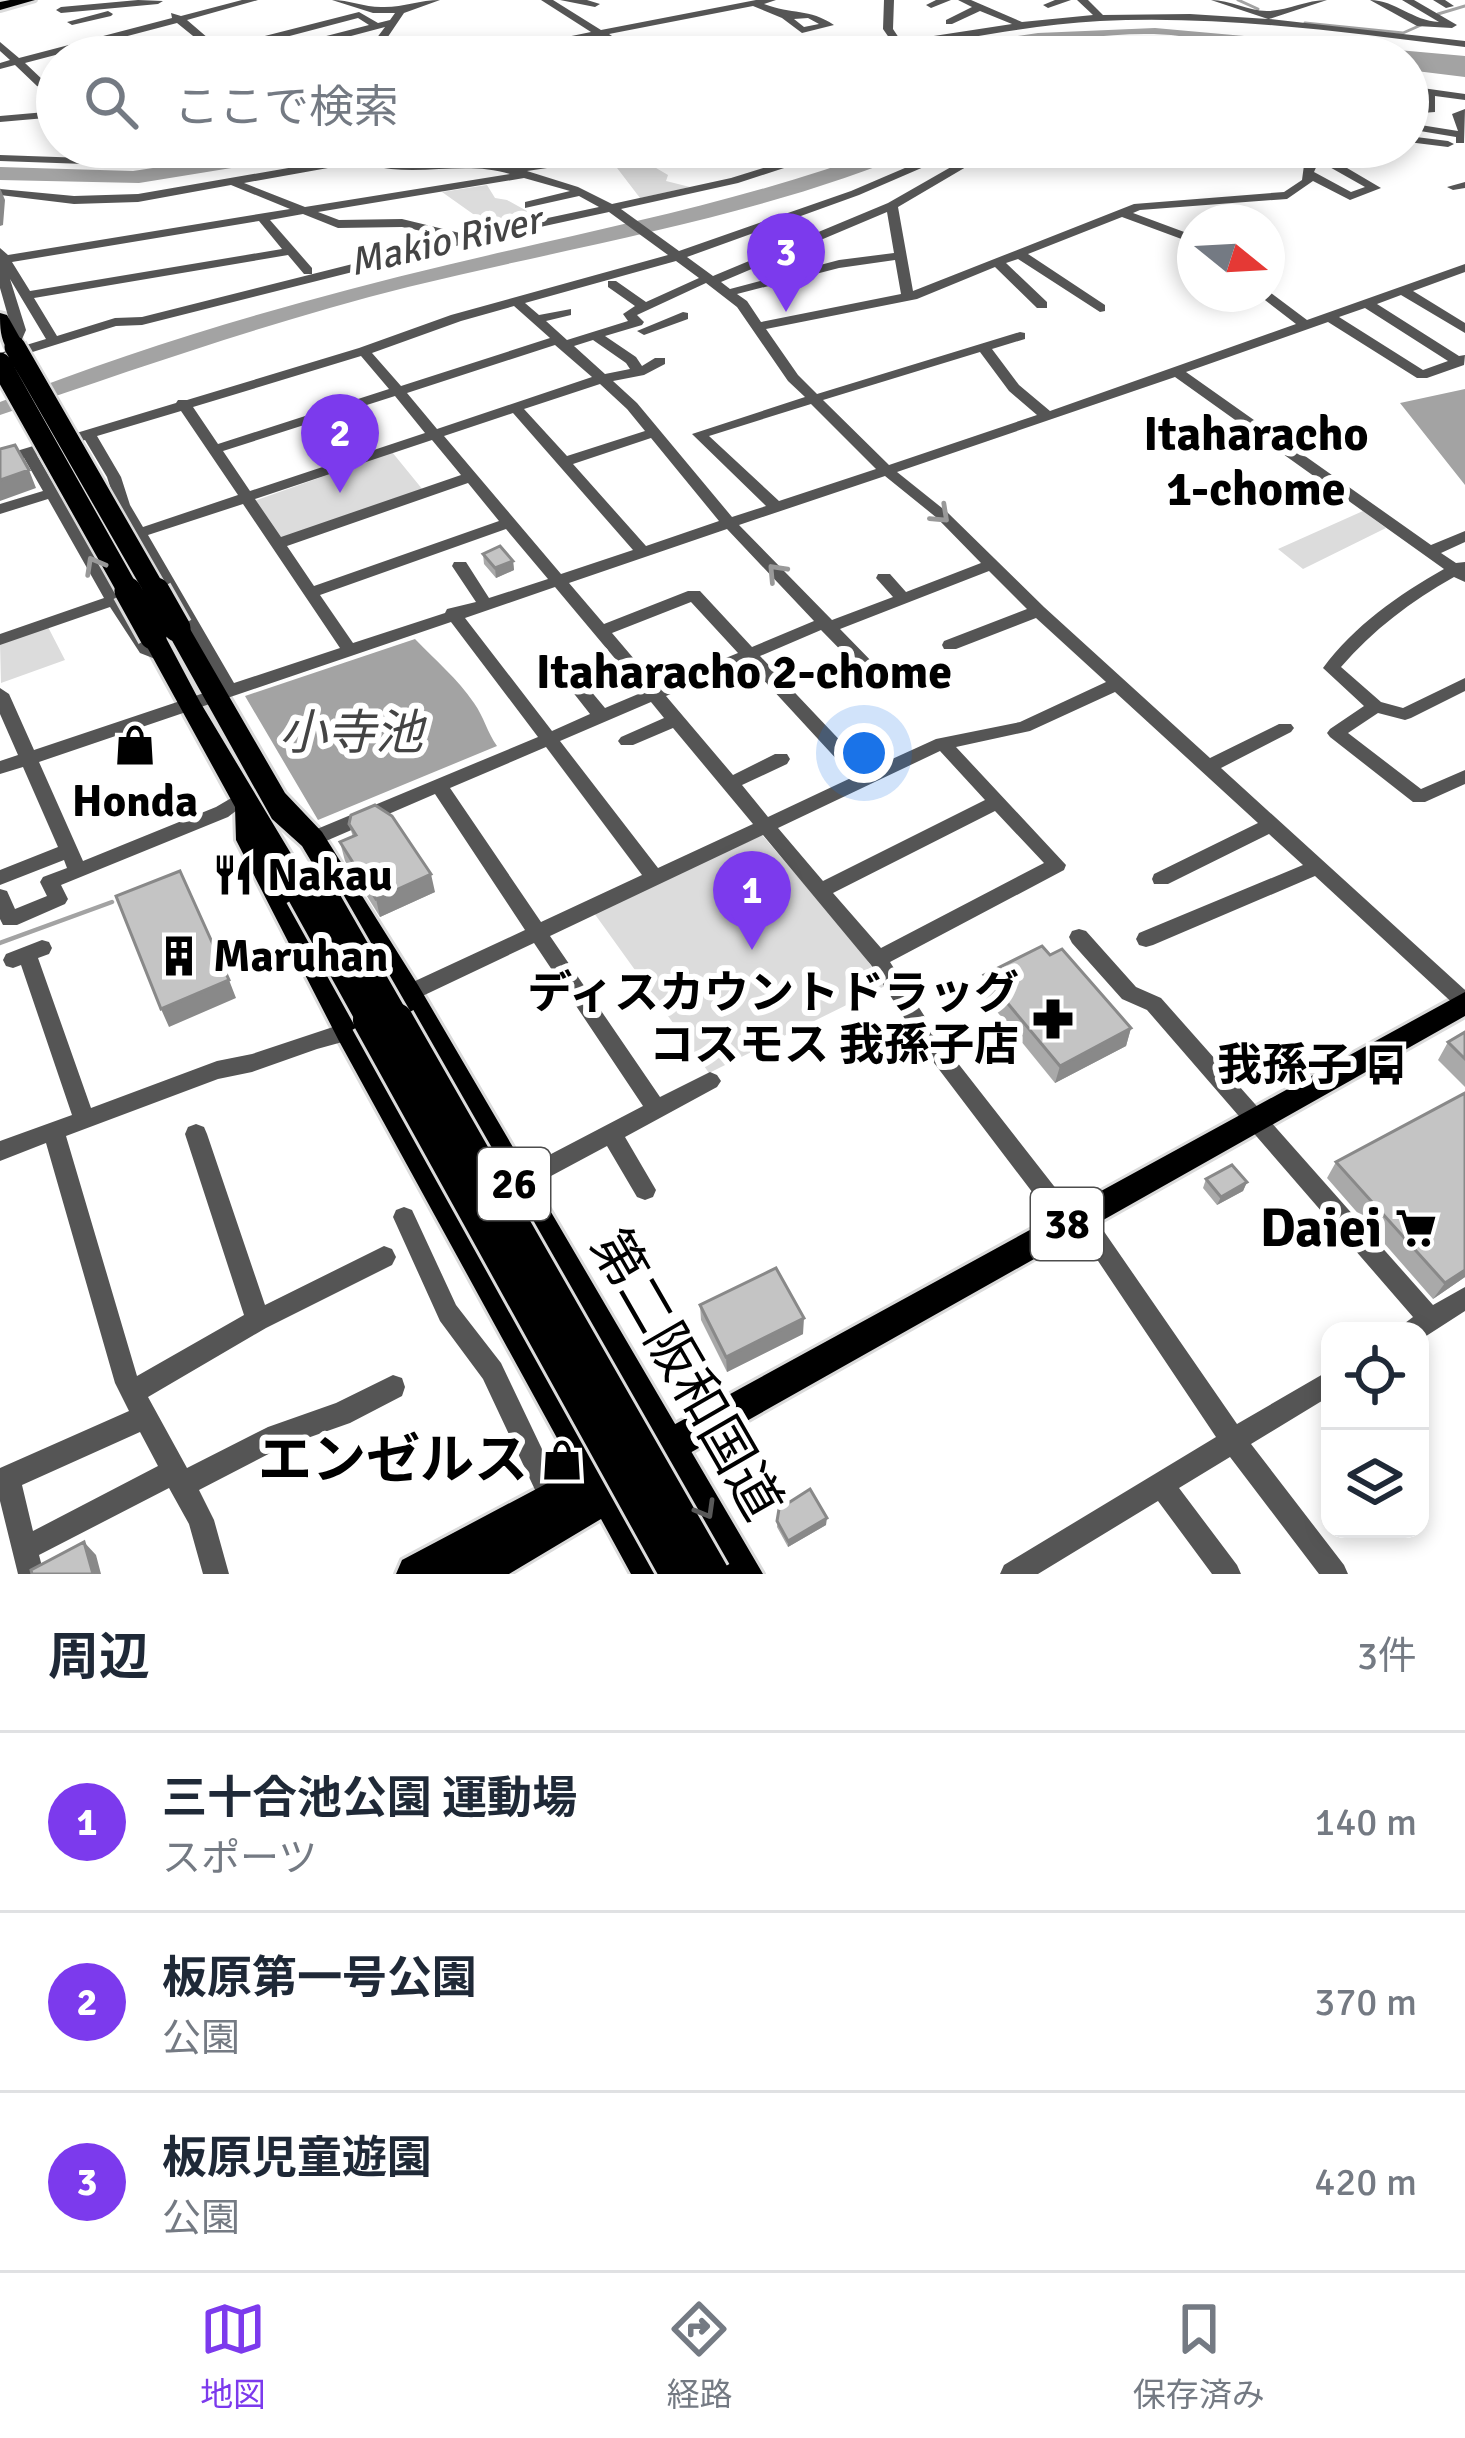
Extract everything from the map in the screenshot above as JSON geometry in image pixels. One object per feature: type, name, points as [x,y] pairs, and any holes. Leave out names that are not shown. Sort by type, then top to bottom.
[{"type":"highway","name":"26","points":[[0,319],[7,353],[164,640],[187,704],[256,799],[712,1574]]},
{"type":"highway","name":"26","points":[[164,640],[215,693],[256,799],[250,840],[350,1032],[653,1574]]},
{"type":"highway","name":"第二阪和国道","points":[[256,799],[312,839],[743,1574]]},
{"type":"highway","name":"26","points":[[311,891],[677,1574]]},
{"type":"highway","points":[[471,1574],[583,1510],[606,1485],[669,1446]]},
{"type":"highway","points":[[416,1574],[572,1489],[606,1485]]},
{"type":"main road","points":[[0,6],[29,0]]},
{"type":"main road","name":"38","points":[[669,1446],[1465,1003]]},
{"type":"street","points":[[51,0],[82,36]]},
{"type":"street","points":[[124,36],[253,0]]},
{"type":"street","points":[[337,0],[406,9]]},
{"type":"street","points":[[339,36],[377,26],[406,9],[435,0]]},
{"type":"street","points":[[585,36],[729,4],[771,0]]},
{"type":"street","points":[[889,0],[888,29],[893,36]]},
{"type":"street","points":[[931,5],[946,0]]},
{"type":"street","points":[[963,0],[1022,25]]},
{"type":"street","points":[[1055,10],[1048,5],[1066,0]]},
{"type":"street","points":[[1082,0],[1098,13]]},
{"type":"street","points":[[1216,0],[1289,24]]},
{"type":"street","points":[[1283,8],[1304,0]]},
{"type":"street","points":[[1263,13],[1322,0]]},
{"type":"street","points":[[1375,0],[1393,10],[1420,24],[1452,25],[1412,2],[1393,10]]},
{"type":"street","points":[[61,10],[159,1],[200,36]]},
{"type":"street","points":[[72,22],[159,1]]},
{"type":"street","points":[[549,2],[613,4]]},
{"type":"street","points":[[549,2],[600,36]]},
{"type":"street","points":[[754,3],[785,16]]},
{"type":"street","points":[[949,22],[980,7]]},
{"type":"street","points":[[384,36],[406,9]]},
{"type":"street","points":[[970,25],[1055,10],[1402,36]]},
{"type":"street","points":[[950,36],[1098,13]]},
{"type":"street","points":[[278,36],[359,15],[377,26]]},
{"type":"street","points":[[1378,33],[1444,36]]},
{"type":"street","points":[[1429,39],[1465,44]]},
{"type":"street","points":[[0,44],[36,79]]},
{"type":"street","points":[[0,66],[36,58]]},
{"type":"street","points":[[1429,90],[1465,95]]},
{"type":"street","points":[[1429,110],[1429,92],[1465,95]]},
{"type":"street","points":[[1461,141],[1457,114],[1465,112]]},
{"type":"street","points":[[0,119],[36,116]]},
{"type":"street","points":[[1429,132],[1461,141]]},
{"type":"street","points":[[1429,140],[1461,141]]},
{"type":"street","points":[[1461,141],[1447,152],[1465,159]]},
{"type":"street","points":[[0,158],[36,159]]},
{"type":"street","points":[[0,193],[70,206],[125,205],[301,168]]},
{"type":"street","points":[[373,168],[386,198]]},
{"type":"street","points":[[506,168],[581,192],[615,210],[728,293],[760,326],[813,400],[1465,1003]]},
{"type":"street","points":[[1,260],[543,168]]},
{"type":"street","points":[[7,353],[775,168]]},
{"type":"street","points":[[0,461],[671,254],[855,193],[914,168]]},
{"type":"street","points":[[642,330],[628,314],[892,206],[958,168]]},
{"type":"street","points":[[760,326],[908,297],[1138,206],[1281,196],[1307,182],[1312,168]]},
{"type":"street","points":[[1309,173],[1350,196],[1375,188],[1346,168]]},
{"type":"street","points":[[230,183],[338,224],[402,223],[471,238]]},
{"type":"street","points":[[533,202],[581,192]]},
{"type":"street","points":[[892,206],[908,297]]},
{"type":"street","points":[[1122,213],[1177,233]]},
{"type":"street","points":[[262,218],[308,271]]},
{"type":"street","points":[[27,295],[290,251]]},
{"type":"street","points":[[1019,254],[1100,308]]},
{"type":"street","points":[[728,293],[839,264],[899,256]]},
{"type":"street","points":[[1,260],[52,339]]},
{"type":"street","points":[[1,260],[19,330],[7,353]]},
{"type":"street","points":[[998,263],[1042,305]]},
{"type":"street","points":[[199,305],[308,271],[349,268]]},
{"type":"street","points":[[0,768],[1178,372],[1465,268]]},
{"type":"street","points":[[612,284],[645,307]]},
{"type":"street","points":[[1029,293],[1065,285]]},
{"type":"street","points":[[1402,290],[1465,329]]},
{"type":"street","points":[[516,301],[558,344],[632,406],[728,522],[873,673]]},
{"type":"street","points":[[1366,303],[1462,360]]},
{"type":"street","points":[[1285,309],[1304,324]]},
{"type":"street","points":[[536,320],[566,312]]},
{"type":"street","points":[[215,449],[558,344],[642,330],[683,316]]},
{"type":"street","points":[[1328,316],[1422,375],[1462,360]]},
{"type":"street","points":[[595,336],[631,360],[639,372]]},
{"type":"street","points":[[777,508],[699,434],[948,361],[948,354],[1020,336]]},
{"type":"street","points":[[984,348],[1014,388],[1047,416]]},
{"type":"street","points":[[364,351],[878,959],[932,1045],[1069,1222],[1086,1224],[1234,1442],[1335,1574]]},
{"type":"street","points":[[140,532],[516,407],[639,372],[659,361]]},
{"type":"street","points":[[1178,372],[1462,570]]},
{"type":"street","points":[[183,403],[348,649]]},
{"type":"street","points":[[516,407],[641,550]]},
{"type":"street","points":[[564,462],[652,433]]},
{"type":"street","points":[[88,434],[226,684],[215,693]]},
{"type":"street","points":[[28,452],[146,649],[164,640]]},
{"type":"street","points":[[279,543],[471,476]]},
{"type":"street","points":[[0,509],[49,494]]},
{"type":"street","points":[[312,592],[510,522]]},
{"type":"street","points":[[1430,552],[1465,536]]},
{"type":"street","points":[[312,839],[750,655],[990,565]]},
{"type":"street","points":[[460,566],[484,602]]},
{"type":"street","points":[[1462,570],[1420,588],[1364,631],[1331,668],[1375,706],[1405,714],[1465,684]]},
{"type":"street","points":[[884,578],[902,597]]},
{"type":"street","points":[[603,630],[694,595],[865,779]]},
{"type":"street","points":[[0,640],[113,600]]},
{"type":"street","points":[[950,645],[1038,610]]},
{"type":"street","points":[[453,613],[655,878]]},
{"type":"street","points":[[574,682],[602,717]]},
{"type":"street","points":[[407,994],[942,743],[1024,727],[1117,684]]},
{"type":"street","points":[[0,694],[78,871]]},
{"type":"street","points":[[1375,706],[1336,733],[1419,797],[1465,777]]},
{"type":"street","points":[[627,741],[678,719]]},
{"type":"street","points":[[1207,766],[1278,735]]},
{"type":"street","points":[[878,959],[1057,865],[942,743]]},
{"type":"street","points":[[731,782],[781,759]]},
{"type":"street","points":[[438,785],[656,1108]]},
{"type":"street","points":[[0,896],[10,920],[58,899],[50,882],[256,799]]},
{"type":"street","points":[[821,890],[996,803]]},
{"type":"street","points":[[1161,879],[1271,826]]},
{"type":"street","points":[[0,878],[69,850]]},
{"type":"street","points":[[1151,932],[1251,885],[1316,866]]},
{"type":"street","points":[[1079,937],[1129,993],[1154,1004],[1257,1119],[1262,1132],[1420,1322]]},
{"type":"street","points":[[27,954],[50,995],[67,1042],[84,1119]]},
{"type":"street","points":[[0,1151],[217,1070],[253,1067],[327,1036],[350,1032]]},
{"type":"street","points":[[514,1184],[710,1081]]},
{"type":"street","points":[[54,1132],[128,1383],[201,1520],[216,1574]]},
{"type":"street","points":[[196,1134],[244,1244],[258,1320]]},
{"type":"street","points":[[612,1134],[645,1190]]},
{"type":"street","points":[[404,1217],[448,1313],[492,1371],[554,1500]]},
{"type":"street","points":[[135,1391],[258,1320],[384,1257]]},
{"type":"street","points":[[1427,1322],[1465,1298]]},
{"type":"street","points":[[146,1416],[4,1480],[28,1562],[176,1479],[341,1414],[393,1387]]},
{"type":"street","points":[[1013,1574],[1321,1388]]},
{"type":"street","points":[[1161,1484],[1228,1574]]},
{"type":"shaded area","points":[[617,168],[656,168],[668,175],[666,181],[690,187],[640,198]]},
{"type":"shaded area","points":[[487,185],[495,198],[545,221],[497,231],[442,192]]},
{"type":"shaded area","points":[[392,452],[423,490],[285,538],[278,536],[254,501]]},
{"type":"shaded area","points":[[1363,511],[1386,528],[1303,569],[1278,549]]},
{"type":"shaded area","points":[[48,627],[65,660],[1,683],[0,643]]},
{"type":"shaded area","points":[[762,835],[855,943],[885,986],[709,1073],[594,913]]},
{"type":"water","points":[[1155,28],[1244,36],[1018,36]]},
{"type":"water","points":[[1429,53],[1465,56],[1465,77],[1429,73]]},
{"type":"water","points":[[0,167],[232,168],[139,183],[0,180]]},
{"type":"water","points":[[828,168],[873,168],[670,228],[305,315],[0,415],[0,402],[277,309],[725,199]]},
{"type":"water","points":[[1465,389],[1465,485],[1400,403]]},
{"type":"water","name":"小寺池","points":[[415,639],[467,694],[497,746],[318,820],[245,696]]},
{"type":"building","points":[[15,445],[29,470],[0,480],[0,449]]},
{"type":"building","points":[[500,546],[513,561],[495,568],[483,554]]},
{"type":"building","points":[[375,805],[392,816],[431,874],[376,899],[340,842],[356,835],[349,824],[351,815]]},
{"type":"building","name":"Maruhan","points":[[180,871],[229,980],[161,1009],[116,896]]},
{"type":"building","name":"ディスカウントドラッグ コスモス 我孫子店","points":[[1042,946],[1050,955],[1062,949],[1131,1028],[1060,1066],[984,975]]},
{"type":"building","points":[[1465,1032],[1465,1059],[1448,1042]]},
{"type":"building","name":"Daiei","points":[[1465,1093],[1465,1270],[1445,1283],[1336,1162]]},
{"type":"building","points":[[1232,1165],[1247,1182],[1221,1197],[1206,1179]]},
{"type":"building","points":[[776,1268],[804,1318],[726,1357],[700,1305]]},
{"type":"building","points":[[810,1489],[827,1518],[788,1541],[777,1521],[779,1509]]},
{"type":"building","points":[[84,1542],[93,1574],[32,1574],[31,1570]]},
{"type":"waterway","points":[[1238,0],[1258,9]]},
{"type":"waterway","points":[[1438,14],[1465,6]]},
{"type":"waterway","points":[[1305,23],[1403,33],[1421,25]]},
{"type":"waterway","points":[[0,943],[112,902]]},
{"type":"place","name":"板原児童遊園","points":[[786,312]]},
{"type":"place","name":"板原第一号公園","points":[[340,493]]},
{"type":"place","name":"Honda","points":[[135,745]]},
{"type":"place","name":"Nakau","points":[[233,875]]},
{"type":"place","name":"三十合池公園 運動場","points":[[752,950]]},
{"type":"place","name":"Maruhan","points":[[179,956]]},
{"type":"place","name":"ディスカウントドラッグ コスモス 我孫子店","points":[[1053,1019]]},
{"type":"place","name":"我孫子","points":[[1386,1065]]},
{"type":"place","name":"Daiei","points":[[1416,1228]]},
{"type":"place","name":"エンゼルス","points":[[562,1460]]},
{"type":"district","name":"Itaharacho 1-chome","points":[[1256,462]]},
{"type":"district","name":"Itaharacho 2-chome","points":[[744,672]]},
{"type":"water label","name":"Makio River","points":[[445,241]]}]
